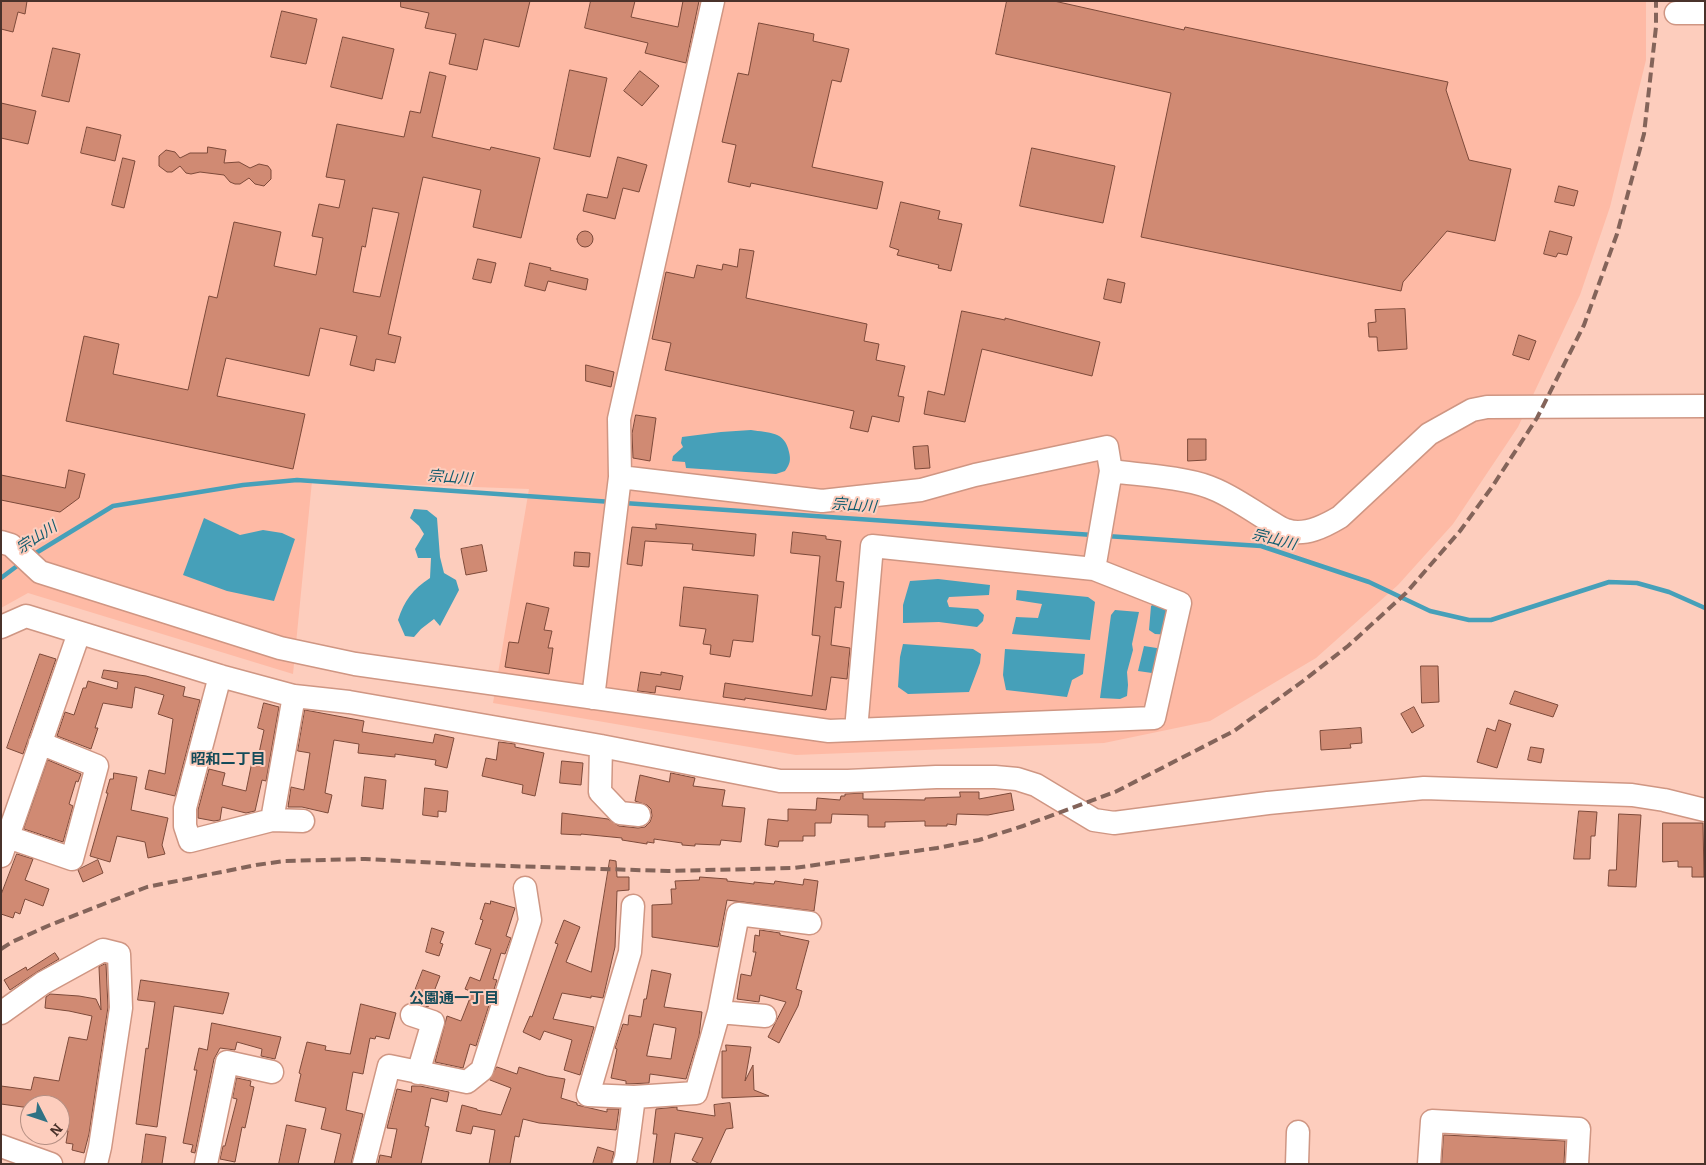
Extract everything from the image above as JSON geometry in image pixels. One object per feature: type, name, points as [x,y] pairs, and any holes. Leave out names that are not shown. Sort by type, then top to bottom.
[{"type":"street","points":[[593,698],[618,493],[619,419],[713,1]]},
{"type":"street","points":[[1676,13],[1705,14]]},
{"type":"street","points":[[1111,470],[1209,486],[1286,531],[1310,530],[1326,526],[1340,517],[1429,434],[1472,410],[1487,408],[1705,406]]},
{"type":"street","points":[[618,493],[822,501],[921,490],[975,475],[1107,447],[1111,470],[1096,558]]},
{"type":"street","points":[[6,543],[40,572],[280,648],[355,664],[829,731],[856,730],[1154,718],[1180,603],[1096,558],[872,546],[856,730]]},
{"type":"street","points":[[1,627],[26,616],[220,676],[294,696],[349,702],[601,746],[780,781],[848,781],[936,777],[1017,779],[1036,785],[1094,820],[1114,823],[1268,803],[1424,788],[1632,795],[1664,800],[1705,810]]},
{"type":"street","points":[[40,743],[97,766],[72,860],[5,846],[9,810],[40,743],[80,633]]},
{"type":"street","points":[[220,676],[185,808],[185,826],[190,841],[272,820],[303,821]]},
{"type":"street","points":[[272,820],[294,696]]},
{"type":"street","points":[[601,746],[600,792],[620,813],[639,816]]},
{"type":"street","points":[[364,1164],[389,1066],[467,1082],[482,1070],[530,920],[526,888]]},
{"type":"street","points":[[633,906],[630,952],[588,1095],[634,1097],[696,1093],[718,1012],[738,914],[810,923]]},
{"type":"street","points":[[1,1013],[43,983],[103,950],[119,954],[121,1008],[96,1164]]},
{"type":"street","points":[[718,1012],[765,1016]]},
{"type":"street","points":[[412,1016],[433,1022],[418,1073]]},
{"type":"street","points":[[206,1164],[227,1062],[272,1072]]},
{"type":"street","points":[[624,1164],[634,1097]]},
{"type":"street","points":[[1429,1164],[1432,1121],[1579,1130],[1577,1164]]},
{"type":"street","points":[[1297,1164],[1298,1132]]},
{"type":"street","points":[[1,1146],[51,1164]]},
{"type":"shaded area","points":[[1,1],[1646,1],[1646,60],[1610,207],[1580,295],[1518,427],[1453,524],[1398,585],[1316,658],[1210,721],[1104,743],[796,755],[493,703],[529,489],[312,481],[293,674],[28,593],[1,608]]},
{"type":"water","points":[[751,430],[775,434],[784,440],[790,457],[785,471],[776,474],[686,468],[685,462],[672,461],[673,456],[683,447],[681,443],[682,437]]},
{"type":"water","points":[[414,509],[427,510],[437,518],[440,557],[444,573],[456,580],[459,590],[440,626],[434,619],[414,637],[405,636],[398,620],[410,596],[430,578],[431,558],[418,558],[415,549],[424,534],[419,526],[410,518]]},
{"type":"water","points":[[204,518],[240,535],[263,530],[282,533],[295,539],[274,601],[227,591],[183,575]]},
{"type":"water","points":[[938,579],[990,585],[989,595],[949,597],[947,601],[949,607],[978,609],[984,615],[983,621],[977,627],[939,622],[903,623],[903,605],[910,581]]},
{"type":"water","points":[[1017,590],[1088,597],[1095,602],[1090,640],[1012,634],[1016,617],[1038,618],[1042,604],[1016,600]]},
{"type":"water","points":[[1154,604],[1172,605],[1171,635],[1155,634],[1149,630],[1151,606]]},
{"type":"water","points":[[1115,610],[1139,612],[1132,644],[1133,650],[1127,672],[1127,696],[1120,699],[1100,698],[1111,615]]},
{"type":"water","points":[[903,644],[973,649],[981,654],[980,663],[969,692],[908,694],[898,687]]},
{"type":"water","points":[[1144,646],[1163,649],[1159,674],[1138,671]]},
{"type":"water","points":[[1005,649],[1085,654],[1083,674],[1072,680],[1067,697],[1006,690],[1003,675]]},
{"type":"building","points":[[1,1],[27,1],[25,14],[18,12],[13,32],[1,29]]},
{"type":"building","points":[[401,1],[530,1],[519,47],[484,39],[477,70],[449,64],[456,34],[425,28],[429,13],[401,7]]},
{"type":"building","points":[[591,1],[635,1],[631,17],[678,27],[683,1],[699,1],[686,63],[645,53],[648,43],[585,28]]},
{"type":"building","points":[[1007,1],[1054,1],[1184,30],[1185,27],[1448,82],[1446,90],[1469,160],[1511,169],[1495,241],[1447,231],[1403,282],[1401,291],[1141,237],[1171,93],[996,54]]},
{"type":"building","points":[[282,11],[317,19],[306,64],[271,57]]},
{"type":"building","points":[[759,23],[814,34],[813,41],[849,49],[841,82],[832,80],[812,167],[883,182],[877,209],[751,183],[750,187],[728,182],[736,145],[722,142],[738,73],[748,75]]},
{"type":"building","points":[[343,37],[394,49],[382,99],[331,87]]},
{"type":"building","points":[[53,48],[80,54],[69,102],[42,96]]},
{"type":"building","points":[[570,70],[607,78],[590,157],[554,149]]},
{"type":"building","points":[[640,71],[659,86],[642,106],[624,91]]},
{"type":"building","points":[[430,72],[446,76],[432,137],[490,150],[491,147],[540,158],[521,238],[473,227],[481,190],[423,177],[388,334],[401,337],[395,363],[376,359],[374,371],[350,365],[357,336],[320,328],[309,376],[226,358],[217,396],[305,414],[293,469],[66,421],[84,336],[119,344],[113,374],[188,390],[209,296],[217,298],[234,222],[281,232],[274,266],[316,275],[323,238],[312,236],[319,204],[339,208],[345,180],[326,177],[337,124],[404,137],[410,111],[420,113]],"holes":[[[373,208],[399,213],[380,297],[353,292],[362,246],[365,247]]]},
{"type":"building","points":[[1,103],[36,111],[28,144],[1,138]]},
{"type":"building","points":[[87,127],[121,135],[115,161],[81,153]]},
{"type":"building","points":[[208,147],[226,150],[224,163],[239,162],[250,168],[259,164],[268,166],[271,170],[271,179],[264,186],[255,184],[249,178],[240,184],[235,184],[230,182],[224,175],[200,172],[186,173],[180,166],[172,172],[167,172],[159,166],[159,156],[166,150],[175,152],[180,158],[190,153],[207,153]]},
{"type":"building","points":[[1032,148],[1115,166],[1103,223],[1020,206]]},
{"type":"building","points":[[618,157],[647,165],[639,192],[623,188],[615,219],[583,211],[587,194],[607,198]]},
{"type":"building","points":[[123,158],[135,161],[124,208],[112,205]]},
{"type":"building","points":[[1559,186],[1578,191],[1574,206],[1555,202]]},
{"type":"building","points":[[901,202],[940,211],[938,219],[962,224],[951,271],[938,268],[939,265],[897,255],[899,250],[890,247]]},
{"type":"building","points":[[585,231],[591,233],[593,239],[591,245],[585,247],[579,245],[577,239],[579,233]]},
{"type":"building","points":[[1550,231],[1572,237],[1567,255],[1558,253],[1556,257],[1544,254]]},
{"type":"building","points":[[740,249],[754,251],[746,298],[867,324],[864,341],[879,344],[876,360],[905,366],[898,396],[904,397],[899,422],[872,416],[868,432],[850,428],[854,411],[665,370],[671,343],[652,339],[666,272],[694,278],[697,265],[722,270],[723,264],[737,267]]},
{"type":"building","points":[[478,259],[496,263],[491,283],[473,279]]},
{"type":"building","points":[[530,263],[588,279],[586,290],[548,281],[545,291],[525,286]]},
{"type":"building","points":[[1108,279],[1125,283],[1121,303],[1104,299]]},
{"type":"building","points":[[1405,309],[1407,349],[1378,351],[1377,337],[1369,337],[1368,323],[1376,322],[1375,310]]},
{"type":"building","points":[[962,311],[1005,320],[1005,318],[1100,342],[1092,376],[982,349],[965,422],[924,414],[928,391],[944,395]]},
{"type":"building","points":[[1519,335],[1536,341],[1529,360],[1513,355]]},
{"type":"building","points":[[586,365],[614,372],[611,387],[586,381]]},
{"type":"building","points":[[636,415],[656,418],[650,461],[633,458],[632,434]]},
{"type":"building","points":[[1188,439],[1206,439],[1206,460],[1188,461]]},
{"type":"building","points":[[928,446],[930,468],[915,469],[913,447]]},
{"type":"building","points":[[69,470],[85,474],[79,498],[60,512],[1,500],[1,475],[65,488]]},
{"type":"building","points":[[656,524],[756,534],[754,556],[692,550],[693,544],[645,541],[642,566],[627,564],[632,527],[656,529]]},
{"type":"building","points":[[793,532],[826,536],[826,539],[841,541],[836,581],[844,582],[841,608],[835,607],[831,645],[850,648],[847,679],[831,677],[826,710],[745,698],[745,700],[723,697],[725,683],[812,696],[820,636],[812,635],[820,556],[791,553]]},
{"type":"building","points":[[482,545],[487,571],[466,575],[461,549]]},
{"type":"building","points":[[575,552],[590,553],[589,567],[574,566]]},
{"type":"building","points":[[684,587],[758,595],[753,642],[733,640],[730,657],[710,654],[711,645],[703,644],[706,629],[680,626]]},
{"type":"building","points":[[527,603],[549,608],[544,630],[552,631],[548,648],[553,648],[549,674],[505,667],[509,642],[518,643]]},
{"type":"building","points":[[40,654],[56,659],[23,754],[7,748]]},
{"type":"building","points":[[1421,666],[1438,666],[1439,702],[1422,703]]},
{"type":"building","points":[[104,670],[146,676],[185,687],[183,696],[200,700],[175,796],[145,789],[149,770],[165,774],[173,719],[158,714],[164,695],[135,687],[132,708],[103,703],[91,749],[57,736],[65,712],[74,715],[83,688],[86,688],[88,681],[117,689],[118,682],[102,678]]},
{"type":"building","points":[[641,672],[661,675],[661,672],[683,676],[680,690],[656,686],[655,693],[638,691]]},
{"type":"building","points":[[1515,691],[1558,705],[1553,717],[1510,704]]},
{"type":"building","points":[[264,703],[279,707],[266,781],[262,780],[255,811],[246,813],[222,807],[220,820],[214,821],[198,818],[198,810],[209,769],[225,773],[222,785],[246,791],[254,752],[259,753],[264,730],[258,728]]},
{"type":"building","points":[[1414,707],[1424,726],[1412,733],[1401,714]]},
{"type":"building","points":[[305,710],[364,721],[362,732],[433,743],[435,734],[454,738],[447,768],[435,765],[436,760],[395,754],[395,757],[358,753],[359,744],[334,740],[325,793],[332,795],[328,813],[302,807],[288,807],[291,787],[304,790],[310,753],[298,751]]},
{"type":"building","points":[[1499,720],[1511,724],[1497,768],[1477,762],[1487,728],[1495,731]]},
{"type":"building","points":[[1361,728],[1362,743],[1350,744],[1351,748],[1321,750],[1320,731]]},
{"type":"building","points":[[499,742],[515,744],[515,747],[544,753],[535,796],[522,793],[523,785],[482,776],[486,758],[496,760]]},
{"type":"building","points":[[1531,747],[1544,749],[1541,763],[1528,760]]},
{"type":"building","points":[[48,760],[81,774],[78,782],[76,781],[69,804],[73,806],[63,842],[24,829]]},
{"type":"building","points":[[562,761],[583,763],[581,785],[560,783]]},
{"type":"building","points":[[114,773],[137,777],[131,810],[168,818],[162,845],[165,854],[148,858],[145,842],[117,836],[110,862],[90,856],[108,793],[106,793],[110,779],[113,779]]},
{"type":"building","points":[[671,773],[695,778],[693,786],[725,790],[722,806],[745,808],[741,842],[721,840],[720,845],[695,844],[695,846],[654,839],[654,843],[647,842],[647,844],[622,840],[622,838],[561,834],[562,813],[608,819],[619,826],[645,827],[650,822],[652,816],[651,809],[647,805],[635,801],[640,775],[669,782]]},
{"type":"building","points":[[365,777],[386,780],[383,809],[362,806]]},
{"type":"building","points":[[425,788],[448,791],[446,812],[438,811],[438,817],[423,815]]},
{"type":"building","points":[[960,792],[979,792],[979,799],[1011,793],[1014,810],[988,815],[957,814],[956,825],[947,824],[947,826],[925,826],[925,821],[885,822],[885,827],[868,827],[868,815],[832,814],[831,823],[815,823],[815,836],[803,836],[803,841],[779,841],[778,847],[765,845],[768,819],[788,821],[788,809],[816,810],[817,798],[840,800],[841,796],[845,796],[845,794],[863,793],[863,799],[925,800],[925,798],[960,797]]},
{"type":"building","points":[[1579,811],[1597,812],[1595,836],[1591,836],[1590,859],[1574,859]]},
{"type":"building","points":[[1619,814],[1641,815],[1636,887],[1608,886],[1609,870],[1616,870]]},
{"type":"building","points":[[1663,823],[1703,823],[1704,877],[1692,877],[1692,867],[1678,867],[1678,861],[1663,862]]},
{"type":"building","points":[[17,854],[33,859],[25,880],[49,889],[43,906],[25,899],[20,914],[15,912],[13,918],[1,914],[1,895]]},
{"type":"building","points":[[98,860],[103,873],[83,882],[78,870]]},
{"type":"building","points":[[610,860],[616,861],[617,877],[629,877],[629,890],[617,891],[615,947],[603,998],[562,993],[553,1019],[594,1027],[580,1075],[564,1070],[572,1040],[544,1031],[540,1040],[523,1032],[530,1016],[532,1017],[558,944],[555,943],[564,920],[580,927],[566,962],[591,972]]},
{"type":"building","points":[[700,877],[754,884],[754,882],[774,884],[775,881],[803,885],[804,879],[818,881],[814,911],[727,900],[718,947],[652,937],[652,905],[672,904],[671,889],[676,889],[675,881],[699,880]]},
{"type":"building","points":[[491,901],[515,908],[506,936],[511,938],[505,954],[501,953],[493,979],[497,980],[476,1046],[470,1044],[463,1068],[435,1062],[447,1016],[461,1021],[470,998],[468,997],[470,991],[465,989],[470,977],[480,981],[491,949],[475,944],[483,920],[480,919],[485,903],[490,904]]},
{"type":"building","points":[[432,928],[444,932],[440,943],[443,944],[439,956],[426,952]]},
{"type":"building","points":[[760,930],[809,941],[796,989],[802,991],[798,1006],[779,1043],[768,1037],[786,1002],[760,995],[759,1002],[737,999],[741,974],[751,976],[756,952],[753,952],[755,935],[759,936]]},
{"type":"building","points":[[55,953],[59,959],[10,990],[4,980],[26,967],[27,970]]},
{"type":"building","points":[[106,964],[108,1007],[89,1134],[84,1153],[72,1150],[73,1144],[70,1144],[70,1095],[20,1095],[20,1107],[1,1104],[1,1086],[31,1090],[34,1077],[59,1081],[69,1037],[87,1040],[92,1016],[45,1008],[46,997],[50,994],[96,999],[101,1010],[99,967]]},
{"type":"building","points":[[423,970],[440,976],[428,1007],[411,1001]]},
{"type":"building","points":[[652,970],[671,974],[664,1007],[702,1012],[699,1036],[686,1079],[650,1074],[649,1083],[626,1084],[626,1081],[611,1078],[617,1049],[615,1048],[623,1024],[628,1025],[629,1015],[641,1017],[644,999],[646,999]],"holes":[[[654,1024],[676,1028],[671,1059],[647,1056]]]},
{"type":"building","points":[[141,980],[229,993],[223,1014],[174,1006],[157,1127],[136,1124],[146,1048],[148,1049],[155,1002],[138,1000]]},
{"type":"building","points":[[361,1004],[396,1013],[389,1039],[376,1036],[375,1039],[370,1038],[363,1074],[353,1072],[346,1110],[363,1114],[351,1164],[334,1164],[341,1134],[321,1129],[326,1108],[295,1101],[301,1074],[299,1073],[307,1042],[326,1046],[325,1050],[350,1054]]},
{"type":"building","points":[[212,1023],[281,1037],[275,1059],[261,1056],[262,1049],[237,1042],[235,1050],[220,1048],[214,1059],[195,1153],[191,1152],[193,1145],[183,1143],[197,1070],[194,1070],[199,1048],[207,1050]]},
{"type":"building","points":[[726,1045],[751,1047],[745,1081],[753,1065],[754,1090],[769,1096],[722,1098],[722,1051],[726,1051]]},
{"type":"building","points":[[497,1067],[517,1074],[519,1067],[547,1076],[565,1079],[561,1098],[577,1103],[577,1105],[607,1112],[607,1109],[619,1109],[616,1130],[539,1123],[523,1119],[519,1137],[515,1136],[510,1164],[489,1164],[495,1130],[473,1126],[471,1134],[456,1131],[462,1105],[501,1115],[511,1088],[490,1080]]},
{"type":"building","points":[[237,1078],[251,1081],[250,1086],[254,1087],[245,1128],[242,1127],[235,1162],[220,1159],[237,1099],[233,1098]]},
{"type":"building","points":[[412,1086],[449,1092],[447,1102],[431,1098],[425,1126],[429,1127],[421,1164],[378,1164],[380,1155],[391,1158],[397,1129],[387,1128],[397,1089],[411,1092]]},
{"type":"building","points":[[730,1103],[733,1128],[726,1129],[710,1164],[700,1164],[692,1160],[703,1138],[675,1133],[670,1164],[653,1164],[657,1134],[653,1134],[656,1109],[677,1107],[677,1110],[715,1116],[714,1105]]},
{"type":"building","points":[[287,1125],[306,1129],[298,1164],[279,1164]]},
{"type":"building","points":[[146,1134],[166,1137],[162,1164],[142,1164]]},
{"type":"building","points":[[1444,1135],[1565,1141],[1564,1164],[1442,1164]]},
{"type":"building","points":[[598,1147],[614,1152],[611,1164],[593,1164]]},
{"type":"waterway","name":"宗山川","points":[[31,556],[113,506],[243,485],[297,480],[612,502]]},
{"type":"waterway","name":"宗山川","points":[[624,503],[1093,535]]},
{"type":"waterway","name":"宗山川","points":[[1106,536],[1261,546],[1369,582],[1430,611],[1469,620],[1491,620],[1609,582],[1637,583],[1669,592],[1705,608]]},
{"type":"waterway","name":"宗山川","points":[[1,578],[21,563]]},
{"type":"railway","points":[[1,949],[50,925],[147,887],[285,861],[365,859],[476,865],[668,871],[794,868],[937,848],[979,840],[1115,792],[1234,731],[1348,646],[1406,593],[1460,531],[1492,487],[1537,418],[1584,325],[1617,234],[1644,134],[1656,27],[1656,1]]},
{"type":"district","name":"昭和二丁目","points":[[228,760]]},
{"type":"district","name":"公園通一丁目","points":[[454,999]]}]
